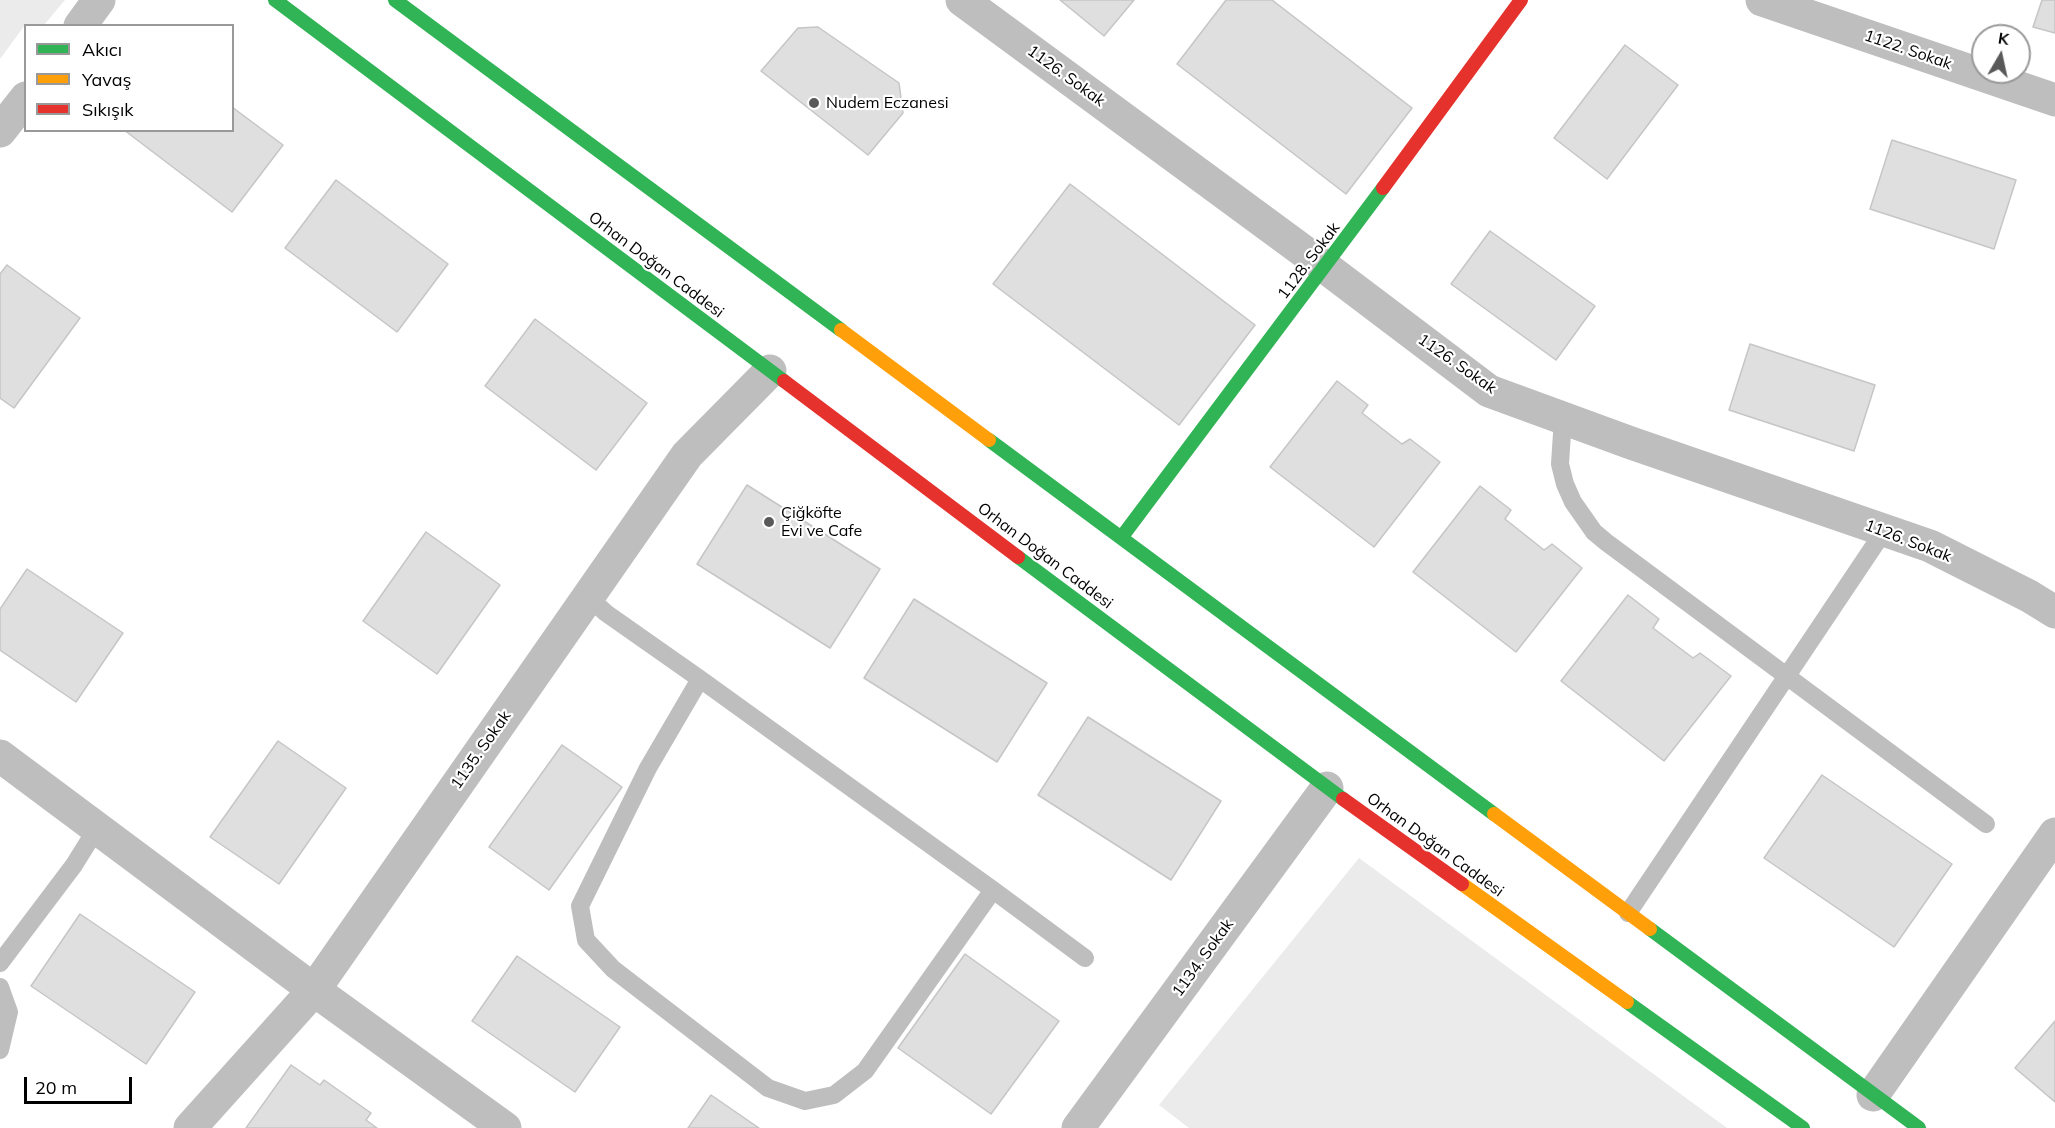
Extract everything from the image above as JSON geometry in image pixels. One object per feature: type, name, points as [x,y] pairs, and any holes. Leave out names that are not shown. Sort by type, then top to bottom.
[{"type":"main road","name":"Orhan Doğan Caddesi","points":[[275,0],[1327,788],[1803,1128]]},
{"type":"main road","name":"1128. Sokak","points":[[1121,538],[1325,267],[1521,0]]},
{"type":"main road","points":[[400,2],[1919,1128]]},
{"type":"street","points":[[81,24],[99,0]]},
{"type":"street","name":"1126. Sokak","points":[[962,0],[1325,267],[1489,391],[1930,546],[2030,596],[2055,612]]},
{"type":"street","name":"1122. Sokak","points":[[1762,0],[2055,100]]},
{"type":"street","points":[[0,131],[24,101]]},
{"type":"street","name":"1135. Sokak","points":[[190,1128],[314,990],[687,455],[770,371]]},
{"type":"street","points":[[0,756],[314,990],[506,1128]]},
{"type":"street","name":"1134. Sokak","points":[[1080,1127],[1327,788]]},
{"type":"street","points":[[1874,1095],[2055,834]]},
{"type":"lane","points":[[1563,418],[1560,464],[1565,484],[1573,502],[1594,532],[1986,824]]},
{"type":"lane","points":[[1628,912],[1884,531]]},
{"type":"lane","points":[[588,597],[606,614],[700,679],[1085,958]]},
{"type":"lane","points":[[700,679],[648,768],[580,906],[586,940],[613,969],[768,1088],[805,1101],[834,1095],[865,1071],[993,890]]},
{"type":"lane","points":[[0,963],[74,865],[97,828]]},
{"type":"lane","points":[[0,987],[9,1012],[0,1050]]},
{"type":"shaded area","points":[[0,0],[65,0],[45,24],[24,24],[0,59]]},
{"type":"shaded area","points":[[1359,858],[1727,1128],[1189,1128],[1159,1105]]},
{"type":"building","points":[[1060,0],[1134,0],[1104,36]]},
{"type":"building","points":[[1226,0],[1272,0],[1412,108],[1346,194],[1177,64]]},
{"type":"building","points":[[2042,0],[2055,0],[2055,33],[2033,27]]},
{"type":"building","points":[[818,27],[899,83],[903,113],[868,155],[761,71],[798,28]]},
{"type":"building","points":[[1625,45],[1678,85],[1607,179],[1554,138]]},
{"type":"building","points":[[234,108],[283,145],[232,212],[127,132],[234,132]]},
{"type":"building","points":[[1892,140],[2016,180],[1994,249],[1870,209]]},
{"type":"building","points":[[336,180],[448,264],[397,332],[285,248]]},
{"type":"building","points":[[1070,184],[1255,325],[1179,425],[993,284]]},
{"type":"building","points":[[1490,231],[1595,306],[1556,360],[1451,284]]},
{"type":"building","points":[[7,265],[80,318],[14,408],[0,398],[0,274]]},
{"type":"building","points":[[535,319],[647,403],[596,470],[485,386]]},
{"type":"building","points":[[1750,344],[1875,385],[1854,451],[1729,410]]},
{"type":"building","points":[[1337,381],[1368,405],[1362,413],[1402,444],[1410,439],[1440,462],[1374,547],[1270,467]]},
{"type":"building","points":[[747,485],[880,569],[830,648],[697,564]]},
{"type":"building","points":[[1480,486],[1511,510],[1505,519],[1544,550],[1552,544],[1582,568],[1516,652],[1413,572]]},
{"type":"building","points":[[426,532],[500,585],[437,674],[363,621]]},
{"type":"building","points":[[27,569],[123,633],[76,702],[0,650],[0,609]]},
{"type":"building","points":[[1628,595],[1659,619],[1653,628],[1693,658],[1700,653],[1731,676],[1664,761],[1561,681]]},
{"type":"building","points":[[914,599],[1047,683],[997,762],[864,678]]},
{"type":"building","points":[[1088,717],[1221,801],[1171,880],[1038,795]]},
{"type":"building","points":[[278,741],[346,788],[279,884],[210,837]]},
{"type":"building","points":[[562,745],[622,787],[549,890],[489,847]]},
{"type":"building","points":[[1822,775],[1952,864],[1894,947],[1764,858]]},
{"type":"building","points":[[80,914],[195,992],[146,1064],[31,986]]},
{"type":"building","points":[[965,954],[1059,1021],[991,1114],[898,1048]]},
{"type":"building","points":[[517,956],[620,1027],[575,1092],[472,1021]]},
{"type":"building","points":[[2055,1021],[2055,1102],[2015,1068]]},
{"type":"building","points":[[291,1065],[320,1085],[324,1080],[371,1113],[366,1120],[377,1128],[246,1128]]},
{"type":"building","points":[[711,1095],[759,1128],[688,1128]]},
{"type":"traffic: fast","points":[[275,0],[784,381]]},
{"type":"traffic: fast","points":[[395,0],[841,330]]},
{"type":"traffic: fast","points":[[1121,538],[1383,188]]},
{"type":"traffic: fast","points":[[989,440],[1494,814]]},
{"type":"traffic: fast","points":[[1018,557],[1343,799]]},
{"type":"traffic: fast","points":[[1650,929],[1919,1128]]},
{"type":"traffic: fast","points":[[1627,1002],[1803,1128]]},
{"type":"traffic: slow","points":[[841,330],[989,440]]},
{"type":"traffic: slow","points":[[1494,814],[1650,929]]},
{"type":"traffic: slow","points":[[1462,884],[1627,1002]]},
{"type":"traffic: jam","points":[[1383,188],[1521,0]]},
{"type":"traffic: jam","points":[[784,381],[1018,557]]},
{"type":"traffic: jam","points":[[1343,799],[1462,884]]},
{"type":"place","name":"Nudem Eczanesi","points":[[814,103]]},
{"type":"place","name":"Çiğköfte Evi ve Cafe","points":[[769,522]]}]
